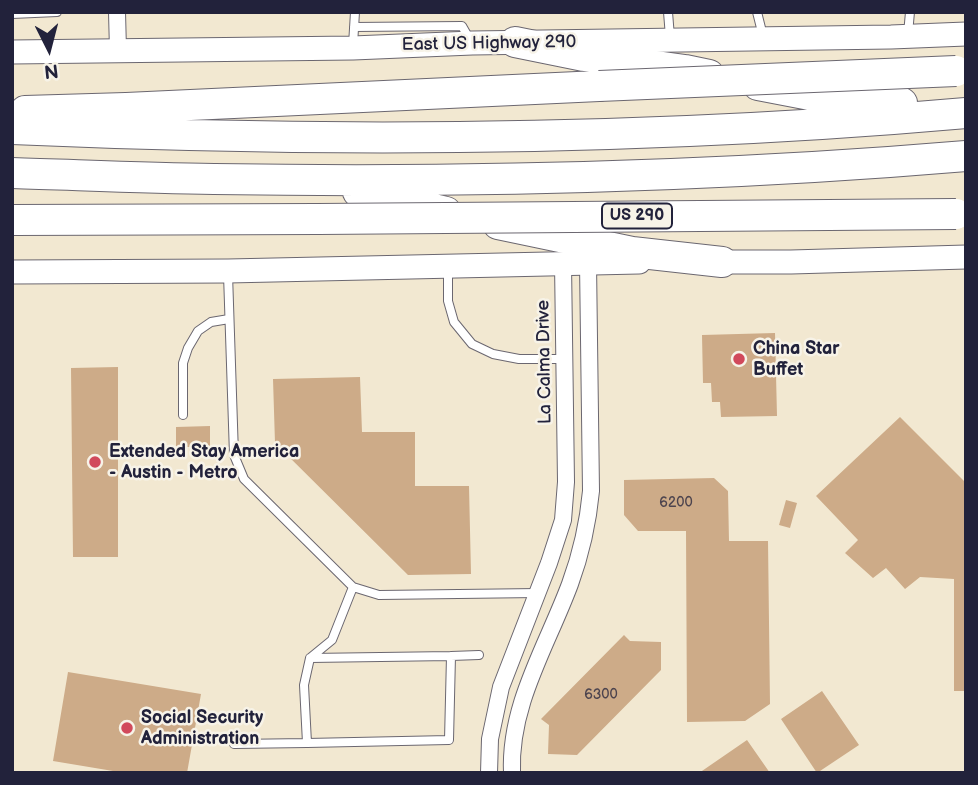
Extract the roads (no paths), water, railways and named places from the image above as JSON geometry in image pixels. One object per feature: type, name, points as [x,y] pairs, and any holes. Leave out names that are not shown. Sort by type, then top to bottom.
[{"type":"highway","points":[[515,43],[685,70],[810,95],[919,105],[966,105]]},
{"type":"highway","points":[[12,111],[140,108],[963,71]]},
{"type":"highway","points":[[12,129],[210,136],[533,136],[765,127],[966,113]]},
{"type":"highway","points":[[12,173],[293,180],[533,179],[772,170],[966,156]]},
{"type":"highway","points":[[293,180],[632,253],[722,261]]},
{"type":"highway","name":"US 290","points":[[12,220],[966,213]]},
{"type":"main road","name":"East US Highway 290","points":[[12,52],[118,50],[353,37],[515,43],[966,34]]},
{"type":"main road","points":[[12,272],[228,271],[966,257]]},
{"type":"street","points":[[117,12],[118,50]]},
{"type":"street","name":"La Calma Drive","points":[[489,773],[494,715],[501,687],[563,520],[563,263]]},
{"type":"street","points":[[512,773],[515,740],[525,693],[565,596],[589,515],[592,491],[588,263]]},
{"type":"street","points":[[565,461],[591,458]]},
{"type":"street","points":[[538,593],[565,596]]},
{"type":"lane","points":[[12,14],[57,12]]},
{"type":"lane","points":[[353,37],[355,12]]},
{"type":"lane","points":[[668,12],[671,40]]},
{"type":"lane","points":[[757,12],[764,39]]},
{"type":"lane","points":[[908,37],[910,12]]},
{"type":"lane","points":[[448,265],[448,301],[454,322],[472,344],[493,354],[519,359],[564,359]]},
{"type":"lane","points":[[228,271],[234,455],[244,480],[353,587],[379,595],[538,593]]},
{"type":"lane","points":[[183,415],[183,363],[188,348],[198,331],[211,323],[229,319]]},
{"type":"lane","points":[[307,743],[304,684],[310,658],[332,640],[353,587]]},
{"type":"lane","points":[[310,658],[479,655]]},
{"type":"lane","points":[[234,744],[449,740],[451,656]]},
{"type":"place","name":"China Star Buffet","points":[[739,359]]},
{"type":"place","name":"Extended Stay America - Austin - Metro","points":[[95,462]]},
{"type":"place","name":"Social Security Administration","points":[[127,728]]}]
